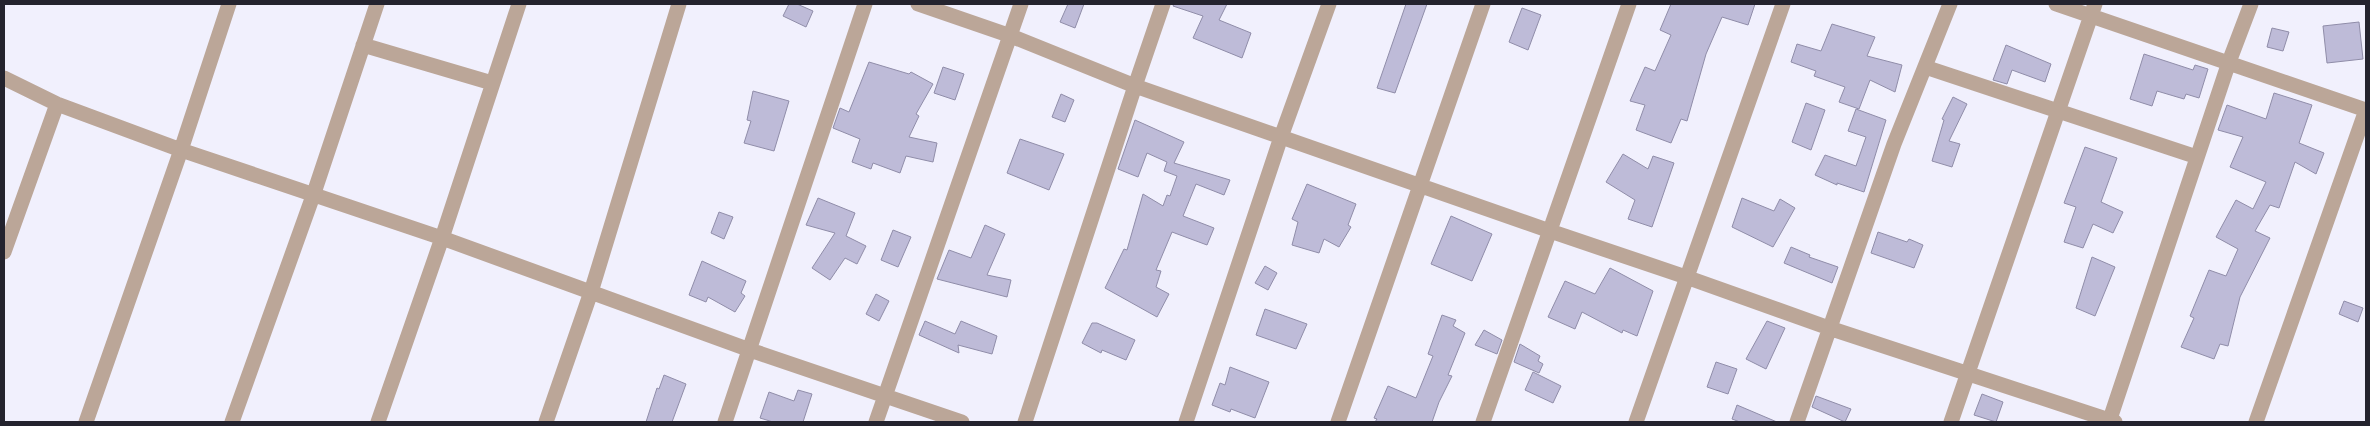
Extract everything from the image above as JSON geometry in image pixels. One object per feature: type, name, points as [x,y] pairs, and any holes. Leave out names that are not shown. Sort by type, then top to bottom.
[{"type":"street","points":[[86,422],[181,150],[229,4]]},
{"type":"street","points":[[232,422],[314,193],[377,4]]},
{"type":"street","points":[[378,422],[442,238],[519,4]]},
{"type":"street","points":[[546,422],[591,292],[679,4]]},
{"type":"street","points":[[725,422],[865,4]]},
{"type":"street","points":[[918,4],[1011,36],[1134,86],[1421,184],[1829,328],[2111,422],[2197,157],[2251,4]]},
{"type":"street","points":[[876,422],[1021,4]]},
{"type":"street","points":[[1025,422],[1134,86],[1163,4]]},
{"type":"street","points":[[1186,422],[1281,137],[1330,4]]},
{"type":"street","points":[[1338,422],[1483,4]]},
{"type":"street","points":[[1483,422],[1629,4]]},
{"type":"street","points":[[1636,422],[1783,4]]},
{"type":"street","points":[[1797,422],[1894,144],[1950,4]]},
{"type":"street","points":[[2056,4],[2092,10],[2229,62],[2366,110],[2256,422]]},
{"type":"street","points":[[1951,422],[2092,10]]},
{"type":"street","points":[[363,44],[492,83]]},
{"type":"street","points":[[1925,67],[2197,157]]},
{"type":"street","points":[[4,78],[57,104],[181,150],[314,193],[750,350],[962,422]]},
{"type":"street","points":[[4,252],[57,104]]},
{"type":"building","points":[[789,4],[797,4],[813,11],[806,27],[783,16]]},
{"type":"building","points":[[1068,4],[1084,4],[1075,28],[1060,22]]},
{"type":"building","points":[[1174,4],[1227,4],[1219,20],[1251,33],[1242,58],[1193,38],[1203,16],[1173,6]]},
{"type":"building","points":[[1406,4],[1427,4],[1395,93],[1377,88]]},
{"type":"building","points":[[1671,4],[1755,4],[1748,25],[1722,17],[1706,54],[1687,121],[1681,119],[1671,143],[1636,130],[1645,105],[1630,101],[1645,67],[1655,71],[1671,35],[1660,30]]},
{"type":"building","points":[[1522,8],[1541,15],[1528,50],[1509,42]]},
{"type":"building","points":[[2359,22],[2363,59],[2327,63],[2323,26]]},
{"type":"building","points":[[1832,24],[1875,37],[1867,56],[1902,65],[1895,92],[1870,80],[1859,109],[1839,102],[1845,87],[1814,76],[1816,71],[1791,62],[1797,44],[1821,51]]},
{"type":"building","points":[[2272,28],[2289,32],[2283,51],[2267,47]]},
{"type":"building","points":[[2006,45],[2051,64],[2045,82],[2012,70],[2007,84],[1993,80]]},
{"type":"building","points":[[2144,54],[2193,70],[2195,65],[2208,69],[2199,98],[2186,94],[2184,99],[2157,91],[2152,106],[2130,99]]},
{"type":"building","points":[[869,62],[909,74],[911,72],[933,84],[916,114],[919,116],[909,137],[937,143],[933,162],[906,156],[900,173],[873,163],[871,169],[852,162],[860,139],[833,128],[840,108],[849,112]]},
{"type":"building","points":[[943,67],[964,74],[955,100],[934,93]]},
{"type":"building","points":[[753,91],[789,101],[774,151],[744,143],[751,121],[747,120]]},
{"type":"building","points":[[2274,93],[2312,105],[2299,143],[2324,153],[2316,174],[2295,162],[2279,208],[2270,205],[2255,231],[2270,238],[2240,297],[2228,346],[2220,344],[2214,359],[2181,347],[2194,318],[2190,316],[2209,270],[2226,276],[2238,249],[2216,237],[2236,200],[2253,209],[2266,182],[2230,167],[2243,137],[2218,130],[2227,105],[2266,119]]},
{"type":"building","points":[[1061,94],[1074,100],[1065,122],[1052,117]]},
{"type":"building","points":[[1953,97],[1967,104],[1949,141],[1960,144],[1952,167],[1932,161],[1944,120],[1942,119]]},
{"type":"building","points":[[1806,103],[1825,110],[1811,150],[1792,142]]},
{"type":"building","points":[[1856,109],[1886,120],[1864,192],[1837,183],[1837,185],[1815,175],[1825,155],[1856,166],[1866,137],[1848,131]]},
{"type":"building","points":[[1135,120],[1184,142],[1174,163],[1230,180],[1224,195],[1196,184],[1183,216],[1214,228],[1207,245],[1172,232],[1156,270],[1161,271],[1156,287],[1169,294],[1157,317],[1105,288],[1124,249],[1127,250],[1143,194],[1163,206],[1167,195],[1170,196],[1177,176],[1164,171],[1167,162],[1147,153],[1138,177],[1118,169]]},
{"type":"building","points":[[1020,139],[1064,154],[1049,190],[1007,173]]},
{"type":"building","points":[[2085,147],[2117,158],[2101,202],[2123,212],[2113,233],[2093,224],[2083,248],[2064,242],[2076,207],[2064,203]]},
{"type":"building","points":[[1623,154],[1648,169],[1653,156],[1674,163],[1652,227],[1628,219],[1635,200],[1606,182]]},
{"type":"building","points":[[1307,184],[1356,204],[1348,225],[1351,227],[1339,247],[1324,239],[1319,253],[1292,245],[1298,222],[1292,219]]},
{"type":"building","points":[[818,198],[855,213],[846,236],[866,246],[857,264],[845,258],[830,280],[812,268],[835,233],[806,225]]},
{"type":"building","points":[[1742,198],[1774,211],[1780,199],[1795,208],[1773,247],[1732,227]]},
{"type":"building","points":[[719,212],[733,217],[724,239],[711,233]]},
{"type":"building","points":[[1451,216],[1492,234],[1472,281],[1431,264]]},
{"type":"building","points":[[985,225],[1005,234],[987,275],[1011,280],[1007,297],[937,279],[949,250],[971,258]]},
{"type":"building","points":[[893,230],[911,237],[898,267],[881,260]]},
{"type":"building","points":[[1878,232],[1907,242],[1909,239],[1923,245],[1914,268],[1871,253]]},
{"type":"building","points":[[1791,247],[1810,255],[1809,257],[1838,267],[1832,283],[1784,263]]},
{"type":"building","points":[[2092,257],[2115,267],[2095,316],[2076,308]]},
{"type":"building","points":[[702,261],[746,281],[741,293],[745,296],[735,312],[708,297],[706,302],[689,295]]},
{"type":"building","points":[[1265,266],[1277,273],[1268,290],[1255,283]]},
{"type":"building","points":[[1610,268],[1653,291],[1637,336],[1623,330],[1622,333],[1582,312],[1575,329],[1548,317],[1565,281],[1595,294]]},
{"type":"building","points":[[876,294],[889,301],[879,321],[866,314]]},
{"type":"building","points":[[2344,301],[2363,308],[2358,322],[2339,314]]},
{"type":"building","points":[[1265,309],[1307,324],[1296,349],[1256,335]]},
{"type":"building","points":[[1442,315],[1456,320],[1453,326],[1465,333],[1448,375],[1452,376],[1439,402],[1432,422],[1375,422],[1377,419],[1374,418],[1388,386],[1416,398],[1433,356],[1428,354]]},
{"type":"building","points":[[925,321],[955,334],[961,321],[997,336],[992,354],[958,345],[959,353],[919,335]]},
{"type":"building","points":[[1767,321],[1785,328],[1766,369],[1746,359]]},
{"type":"building","points":[[1092,323],[1097,323],[1135,340],[1126,360],[1102,350],[1101,353],[1082,343]]},
{"type":"building","points":[[1484,330],[1502,340],[1497,354],[1475,345]]},
{"type":"building","points":[[1520,344],[1540,356],[1538,361],[1543,364],[1539,373],[1514,362]]},
{"type":"building","points":[[1716,362],[1737,369],[1728,394],[1707,387]]},
{"type":"building","points":[[1230,367],[1269,382],[1255,418],[1231,409],[1230,412],[1212,405],[1220,383],[1225,385]]},
{"type":"building","points":[[1533,372],[1561,386],[1553,403],[1525,390]]},
{"type":"building","points":[[664,375],[686,384],[672,422],[646,422],[657,388],[659,389]]},
{"type":"building","points":[[798,390],[812,394],[803,422],[773,422],[760,418],[769,392],[794,401]]},
{"type":"building","points":[[1982,394],[2003,402],[1996,422],[1974,415]]},
{"type":"building","points":[[1816,396],[1851,409],[1845,422],[1812,407]]},
{"type":"building","points":[[1737,405],[1777,422],[1740,422],[1732,419]]}]
